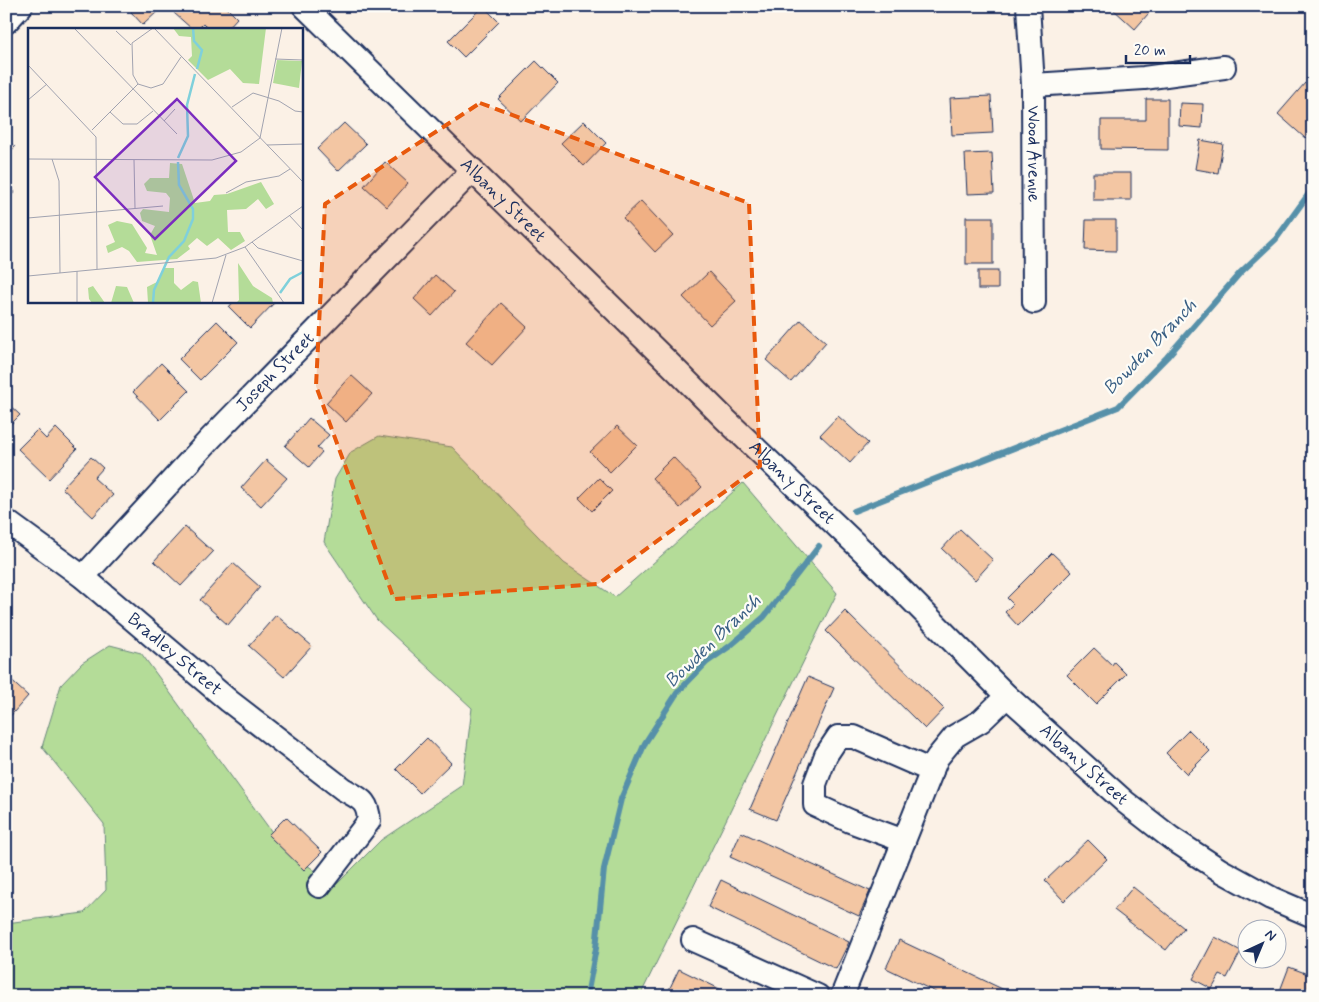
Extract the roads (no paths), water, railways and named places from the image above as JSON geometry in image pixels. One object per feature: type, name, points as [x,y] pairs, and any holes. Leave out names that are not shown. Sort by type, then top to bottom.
[{"type":"street","points":[[6,22],[21,6]]},
{"type":"street","name":"Albany Street","points":[[304,6],[725,419],[864,552],[1007,696],[1125,802],[1171,838],[1220,870],[1271,898],[1313,916]]},
{"type":"street","name":"Wood Avenue","points":[[1028,6],[1033,85],[1034,302]]},
{"type":"street","points":[[1033,85],[1144,78],[1224,67]]},
{"type":"street","name":"Joseph Street","points":[[83,576],[211,438],[473,170]]},
{"type":"street","name":"Bradley Street","points":[[6,520],[83,576],[229,701],[343,789],[360,799],[368,809],[369,821],[318,886]]},
{"type":"street","points":[[848,993],[937,758],[954,736],[981,721],[1007,696]]},
{"type":"street","points":[[904,841],[850,821],[815,805],[815,784],[826,755],[838,737],[854,737],[932,771]]},
{"type":"street","points":[[693,940],[818,996]]},
{"type":"waterway","name":"Bowden Branch","points":[[854,511],[1118,407],[1167,357],[1240,273],[1276,239],[1313,188]]},
{"type":"waterway","name":"Bowden Branch","points":[[587,996],[596,948],[604,869],[621,799],[645,743],[677,693],[707,662],[730,646],[764,617],[819,546]]}]
